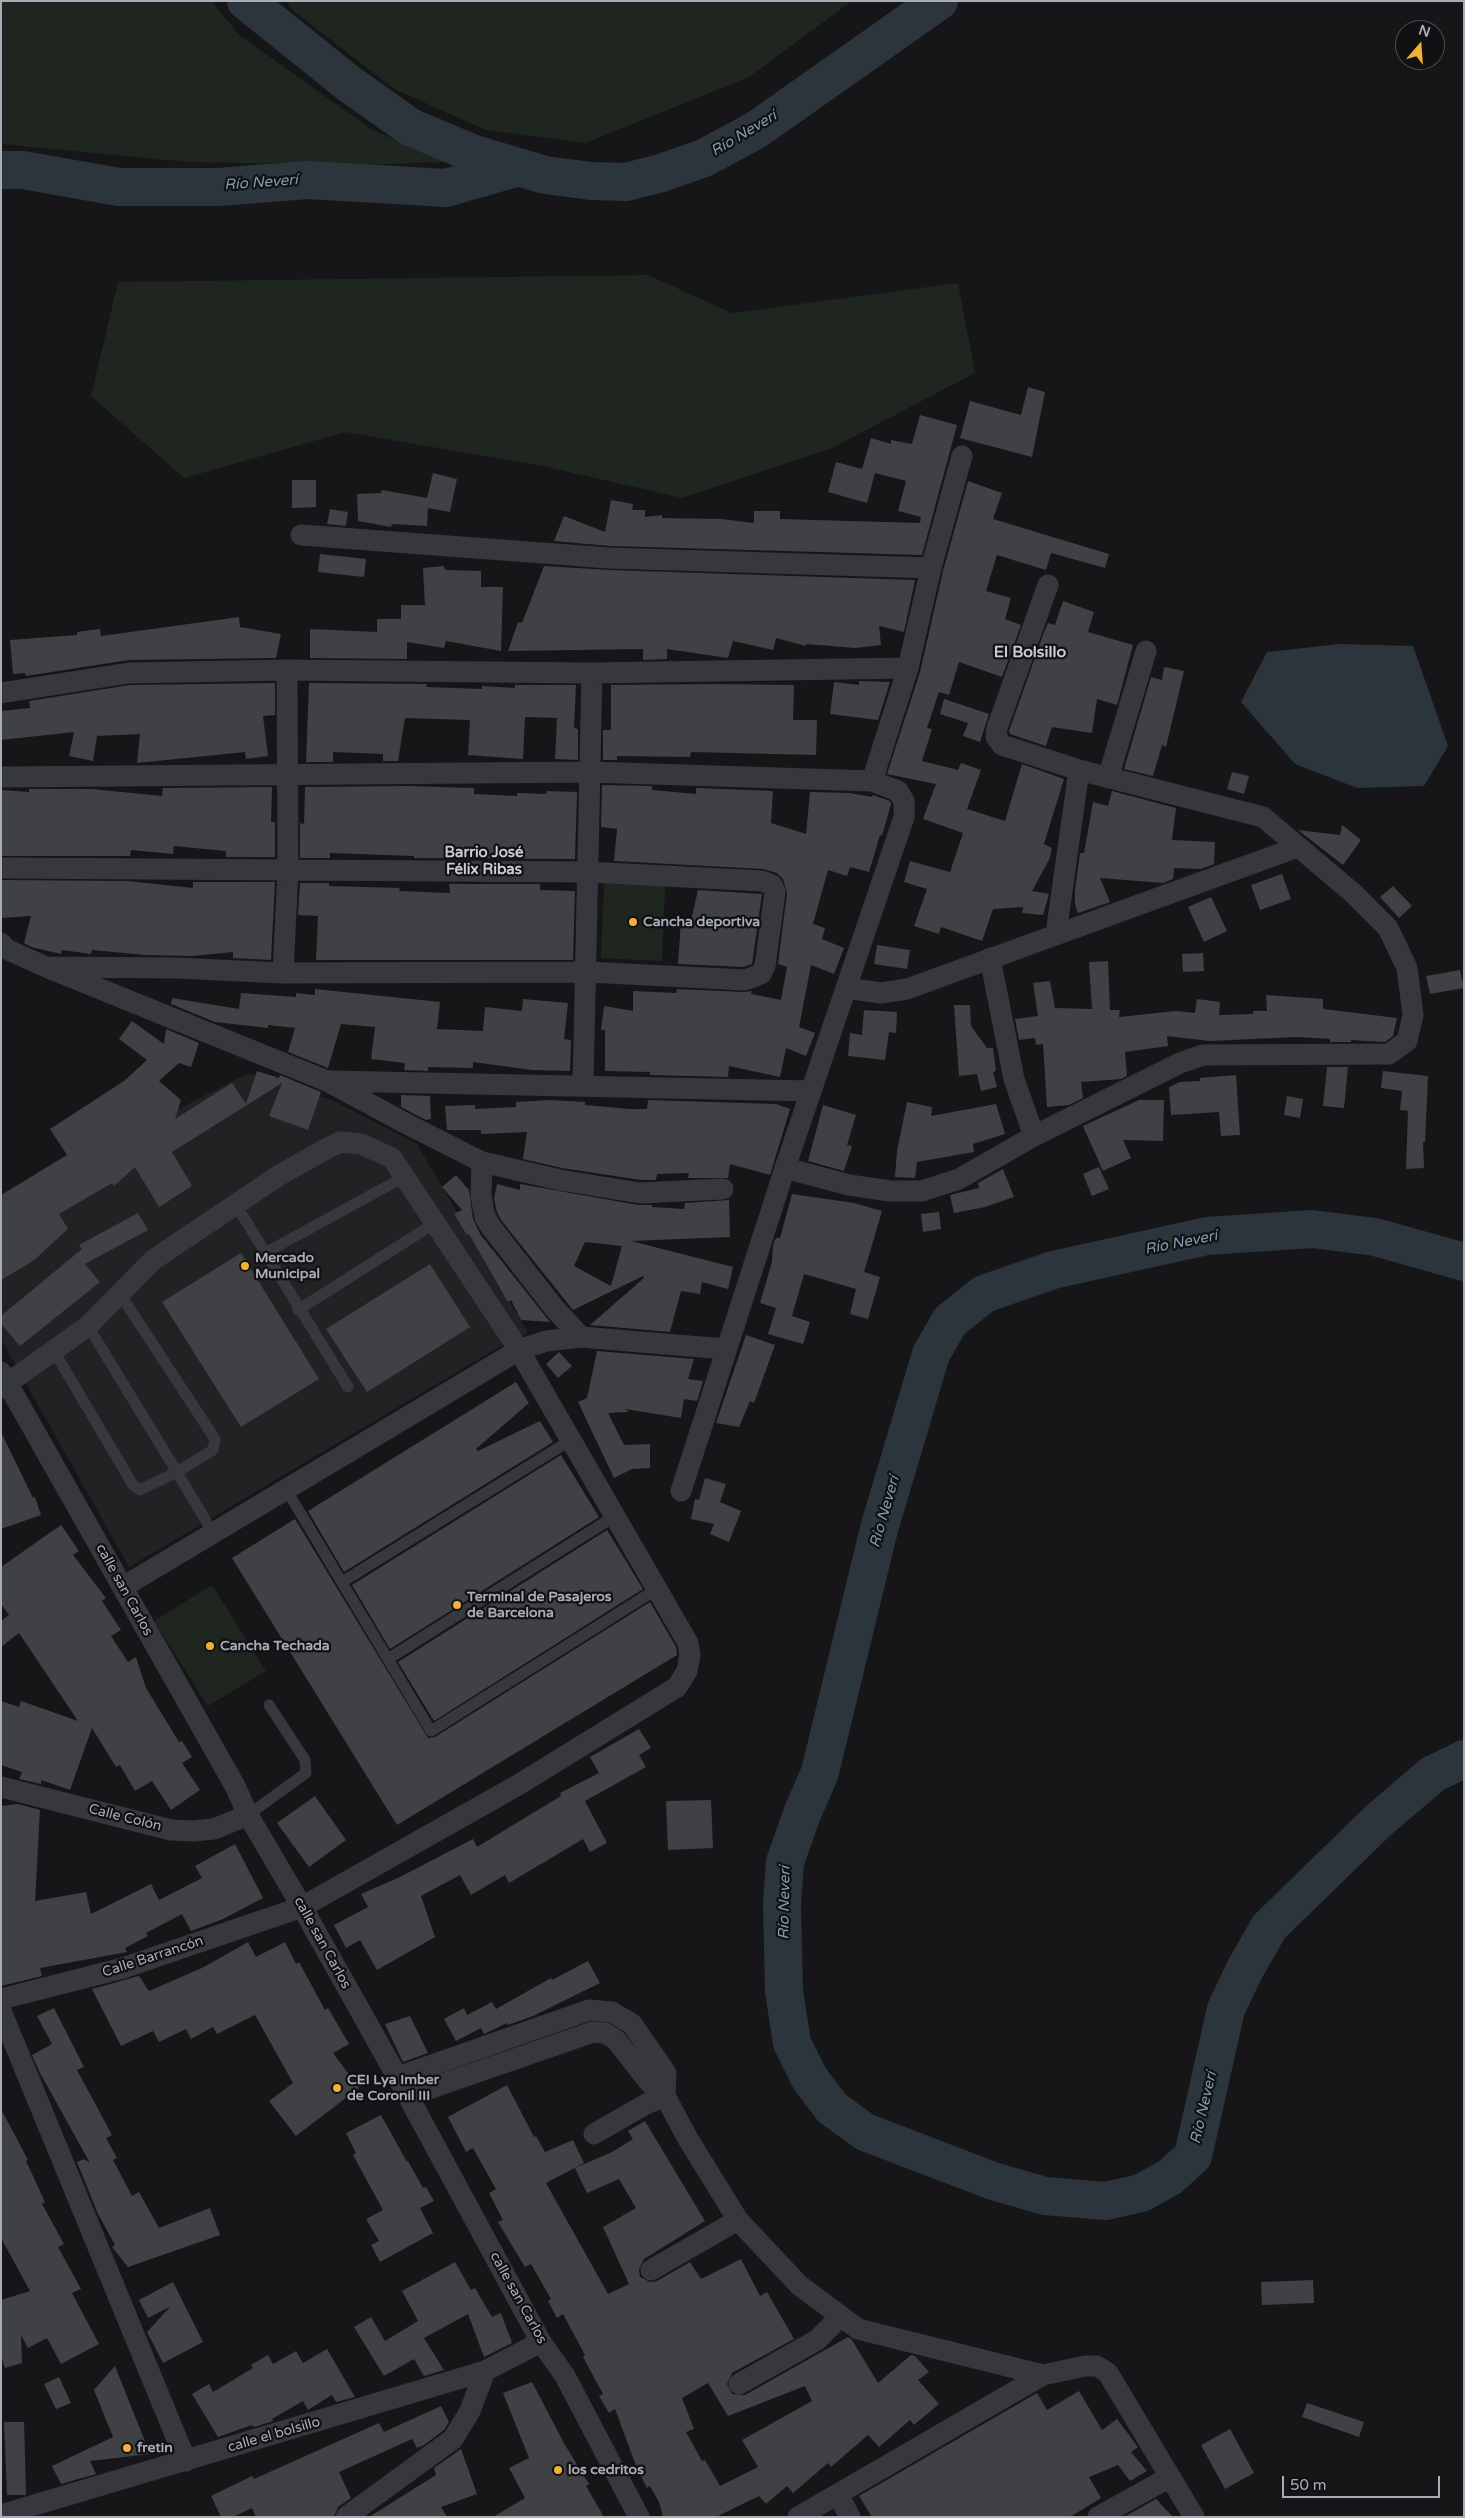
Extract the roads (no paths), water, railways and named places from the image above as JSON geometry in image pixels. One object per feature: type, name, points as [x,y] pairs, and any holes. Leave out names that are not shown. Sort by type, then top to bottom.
[{"type":"street","points":[[872,781],[908,668],[931,568],[962,456]]},
{"type":"street","points":[[301,535],[609,558],[931,568]]},
{"type":"street","points":[[785,1168],[849,1185],[890,1191],[922,1191],[959,1179],[1034,1136],[1180,1063],[1204,1055],[1389,1054],[1407,1041],[1413,1014],[1407,968],[1388,928],[1353,893],[1263,817],[1079,770],[1002,744],[996,737],[997,728],[1048,585]]},
{"type":"street","points":[[1108,778],[1146,651]]},
{"type":"street","points":[[1,693],[130,673],[287,670],[592,673],[908,668]]},
{"type":"street","points":[[283,973],[288,870],[287,670]]},
{"type":"street","points":[[583,1085],[587,972],[592,673]]},
{"type":"street","points":[[1056,934],[1079,770]]},
{"type":"street","points":[[1,777],[289,773],[590,772],[872,781],[898,791],[904,801],[904,817],[810,1091],[725,1349],[681,1491]]},
{"type":"street","points":[[846,988],[881,993],[907,989],[1298,848]]},
{"type":"street","points":[[1,868],[588,872],[762,881],[772,885],[775,892],[765,966],[761,974],[745,980],[587,972],[283,973],[176,968],[46,967]]},
{"type":"street","points":[[1,943],[6,949],[46,967],[327,1081],[404,1123],[482,1162],[560,1180],[640,1193],[724,1189]]},
{"type":"street","points":[[990,958],[1014,1079],[1034,1136]]},
{"type":"street","points":[[327,1081],[810,1091]]},
{"type":"street","name":"Calle Barrancón","points":[[1,1999],[123,1968],[302,1907],[518,1785],[677,1687],[687,1671],[690,1655],[688,1644],[519,1350],[392,1158],[361,1144],[340,1142],[278,1176],[153,1260],[88,1326],[54,1351],[4,1382]]},
{"type":"street","points":[[482,1162],[481,1196],[485,1217],[490,1227],[549,1302],[582,1336]]},
{"type":"street","points":[[123,1587],[519,1350],[546,1341],[582,1336],[725,1349]]},
{"type":"street","name":"calle san Carlos","points":[[4,1382],[123,1587],[235,1786],[248,1815],[398,2078],[541,2342],[565,2376],[639,2517]]},
{"type":"street","name":"Calle Colón","points":[[1,1787],[171,1830],[214,1829],[248,1815]]},
{"type":"street","points":[[398,2078],[589,2010],[612,2012],[632,2024],[666,2073],[665,2096]]},
{"type":"street","points":[[1,2011],[186,2461]]},
{"type":"street","points":[[408,2096],[593,2032],[605,2033],[616,2040],[649,2082],[665,2096],[688,2139],[738,2220],[799,2285],[858,2329],[1043,2375]]},
{"type":"street","points":[[594,2134],[665,2096]]},
{"type":"street","points":[[651,2270],[738,2220]]},
{"type":"street","points":[[739,2384],[817,2340],[840,2317]]},
{"type":"street","name":"calle el bolsillo","points":[[1,2515],[485,2371],[541,2342]]},
{"type":"street","points":[[798,2517],[1043,2375],[1085,2366],[1097,2366],[1108,2373],[1194,2517]]},
{"type":"street","points":[[346,2517],[453,2439],[470,2411],[485,2371]]},
{"type":"street","points":[[1098,2517],[1170,2477]]},
{"type":"street","points":[[838,2494],[850,2517]]},
{"type":"lane","points":[[265,1253],[404,1177]]},
{"type":"lane","points":[[236,1205],[298,1310],[348,1387]]},
{"type":"lane","points":[[298,1310],[435,1223]]},
{"type":"lane","points":[[54,1351],[140,1490],[177,1472],[214,1450],[215,1439],[120,1294]]},
{"type":"lane","points":[[88,1326],[213,1533]]},
{"type":"lane","points":[[342,1582],[571,1440]]},
{"type":"lane","points":[[286,1489],[431,1731],[657,1589]]},
{"type":"lane","points":[[388,1659],[615,1516]]},
{"type":"lane","points":[[248,1815],[306,1773],[305,1760],[269,1705]]},
{"type":"waterway","name":"Río Neverí","points":[[246,1],[348,83],[410,127],[474,154],[545,175],[591,181],[626,182],[661,173],[704,158],[756,130],[939,1]]},
{"type":"waterway","name":"Río Neverí","points":[[1,170],[23,170],[119,187],[218,187],[308,180],[446,188],[519,167]]},
{"type":"waterway","name":"Río Neverí","points":[[1464,1262],[1375,1237],[1312,1229],[1207,1236],[1053,1270],[984,1294],[950,1321],[931,1354],[879,1529],[820,1772],[802,1814],[785,1862],[782,1904],[784,1991],[792,2043],[810,2079],[832,2108],[865,2132],[993,2181],[1045,2196],[1106,2201],[1141,2193],[1170,2177],[1193,2156],[1226,2009],[1244,1971],[1269,1927],[1379,1820],[1433,1774],[1464,1759]]},
{"type":"place","name":"Cancha deportiva","points":[[633,922]]},
{"type":"place","name":"Mercado Municipal","points":[[245,1266]]},
{"type":"place","name":"Terminal de Pasajeros de Barcelona","points":[[457,1605]]},
{"type":"place","name":"Cancha Techada","points":[[210,1646]]},
{"type":"place","name":"CEI Lya Imber de Coronil III","points":[[337,2088]]},
{"type":"place","name":"fretin","points":[[127,2448]]},
{"type":"place","name":"los cedritos","points":[[558,2470]]},
{"type":"district","name":"El Bolsillo","points":[[1030,653]]},
{"type":"district","name":"Barrio José Félix Ribas","points":[[484,862]]}]
